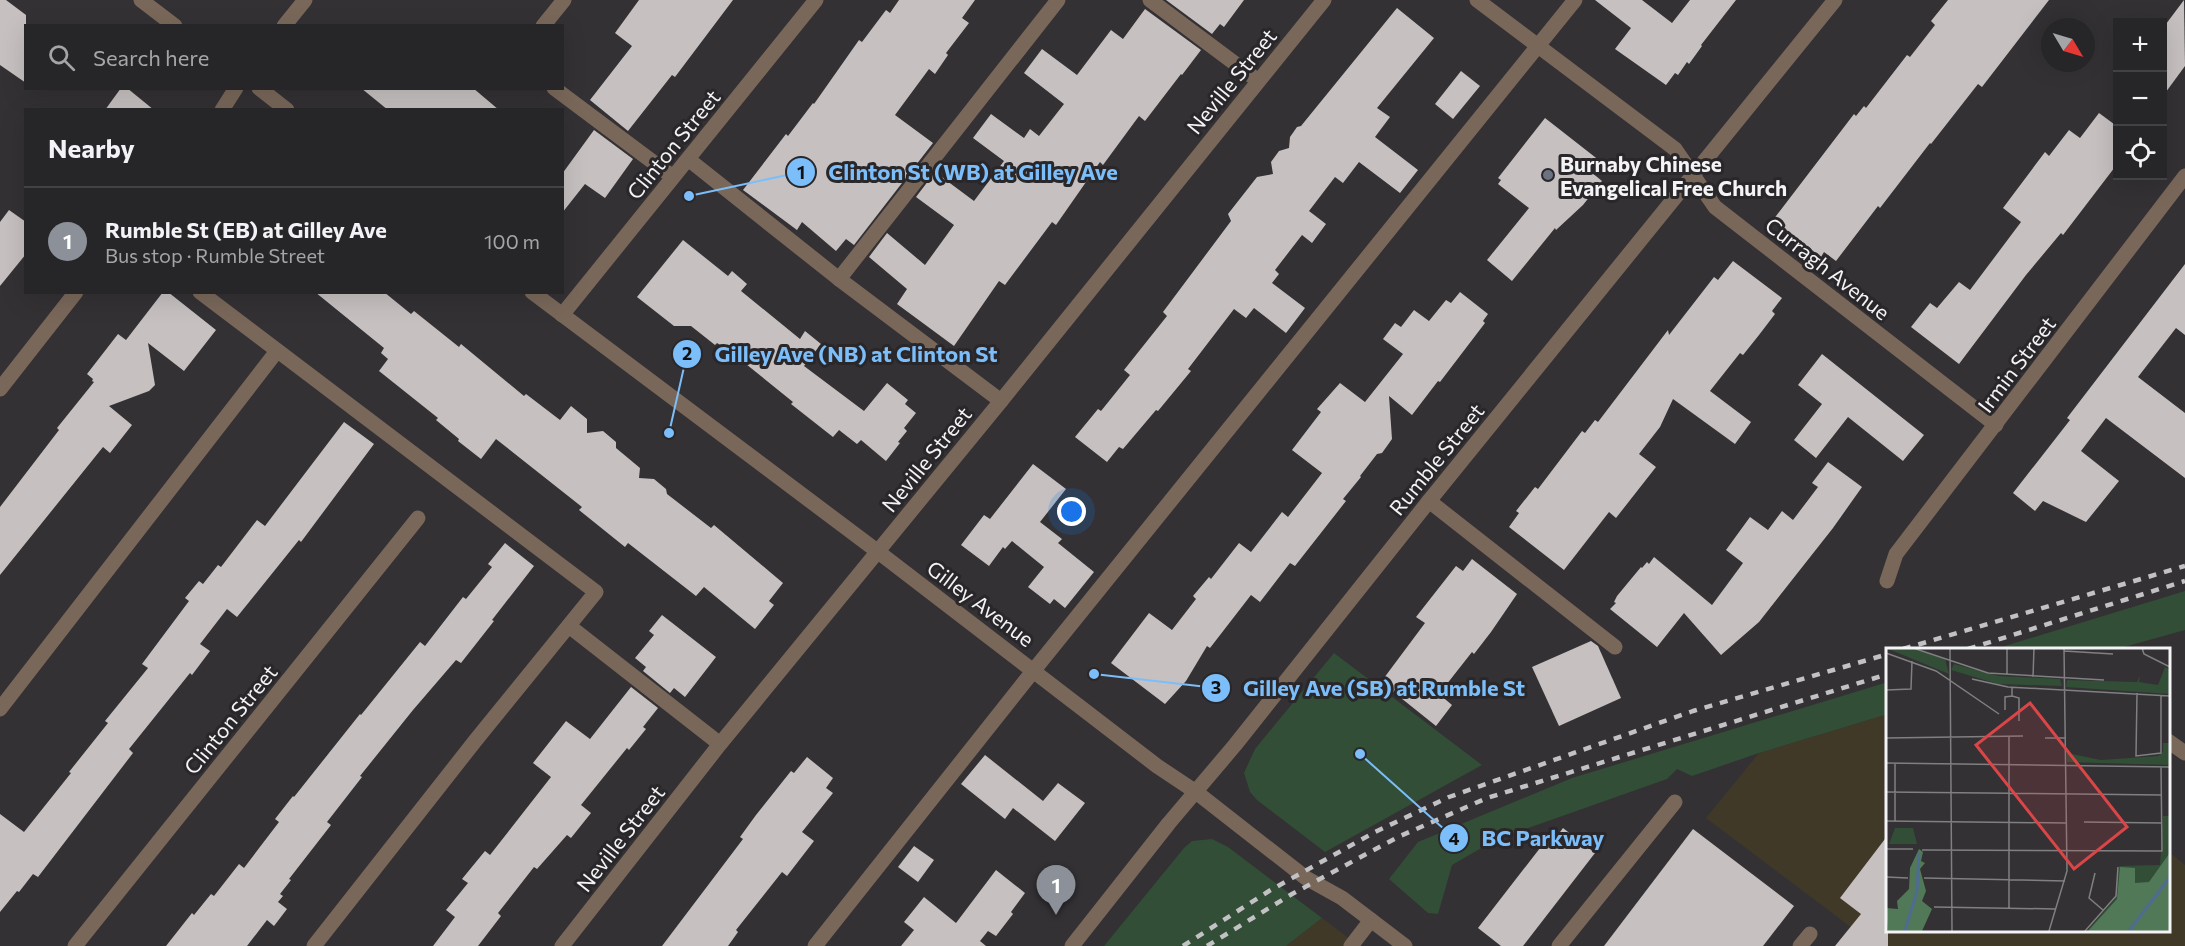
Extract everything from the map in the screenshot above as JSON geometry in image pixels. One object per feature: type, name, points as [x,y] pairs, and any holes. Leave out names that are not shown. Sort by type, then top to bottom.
[{"type":"street","points":[[141,0],[172,24]]},
{"type":"street","points":[[286,24],[304,0]]},
{"type":"street","points":[[545,24],[564,0]]},
{"type":"street","name":"Clinton Street","points":[[562,315],[816,0]]},
{"type":"street","points":[[839,279],[1058,0]]},
{"type":"street","points":[[1150,0],[1257,80]]},
{"type":"street","name":"Neville Street","points":[[562,946],[720,744],[1001,401],[1257,80],[1324,0]]},
{"type":"street","name":"Curragh Avenue","points":[[1477,0],[1675,149],[1715,207],[1996,425]]},
{"type":"street","points":[[814,946],[1575,0]]},
{"type":"street","name":"Rumble Street","points":[[1072,946],[1835,0]]},
{"type":"street","points":[[223,108],[235,90]]},
{"type":"street","points":[[262,90],[284,108]]},
{"type":"street","points":[[557,90],[673,177]]},
{"type":"street","points":[[688,159],[839,279],[1001,401]]},
{"type":"street","name":"Irmin Street","points":[[1887,581],[1896,554],[2185,176]]},
{"type":"street","points":[[0,389],[74,294]]},
{"type":"street","points":[[203,294],[596,592],[474,741],[314,946]]},
{"type":"street","name":"Gilley Avenue","points":[[535,294],[1034,670],[1157,766],[1196,792],[1306,878],[1342,898],[1405,946]]},
{"type":"street","points":[[0,709],[277,351]]},
{"type":"street","points":[[1429,501],[1615,646]]},
{"type":"street","name":"Clinton Street","points":[[75,946],[418,518]]},
{"type":"street","points":[[570,626],[720,744]]},
{"type":"street","points":[[2170,742],[2185,753]]},
{"type":"street","points":[[1559,946],[1675,802]]},
{"type":"street","points":[[1351,946],[1371,920]]},
{"type":"street","points":[[1800,946],[1810,934]]},
{"type":"shaded area","points":[[1886,715],[1886,931],[2170,931],[2170,853],[2185,865],[2185,946],[1876,946],[1706,818],[1759,753]]},
{"type":"shaded area","points":[[1322,918],[1359,946],[1286,946]]},
{"type":"green space","points":[[2185,591],[2185,630],[2121,648],[1998,648]]},
{"type":"green space","points":[[1334,653],[1482,765],[1325,852],[1257,800],[1250,792],[1244,773],[1255,749]]},
{"type":"green space","points":[[1886,683],[1886,715],[1692,776],[1677,769],[1667,779],[1497,839],[1452,865],[1438,914],[1428,913],[1389,879],[1418,842],[1572,778]]},
{"type":"green space","points":[[1212,839],[1228,847],[1322,918],[1286,946],[1104,946],[1184,848],[1192,841]]},
{"type":"building","points":[[0,0],[6,0],[26,15],[24,82],[0,65]]},
{"type":"building","points":[[639,0],[733,0],[675,77],[672,75],[628,131],[590,100],[632,46],[615,33]]},
{"type":"building","points":[[899,0],[975,0],[962,18],[969,23],[946,53],[948,55],[935,74],[929,69],[895,115],[933,143],[854,245],[846,239],[836,251],[802,222],[797,230],[743,190],[786,134],[788,136],[814,104],[859,40],[862,42],[886,10],[890,13]]},
{"type":"building","points":[[1166,0],[1244,0],[1224,27],[1220,24],[1212,34]]},
{"type":"building","points":[[1595,0],[1642,0],[1672,23],[1690,0],[1736,0],[1689,64],[1687,62],[1678,75],[1675,73],[1666,85],[1615,49],[1631,28]]},
{"type":"building","points":[[1948,0],[2049,0],[1982,87],[1978,84],[1836,261],[1824,252],[1821,257],[1773,220],[1854,114],[1856,116],[1864,106],[1866,108],[1907,55],[1910,57],[1935,25],[1931,21]]},
{"type":"building","points":[[2184,0],[2185,66],[2167,91],[2167,72],[2167,23]]},
{"type":"building","points":[[1397,8],[1434,38],[1377,108],[1390,117],[1375,137],[1418,170],[1400,193],[1359,162],[1343,183],[1335,177],[1309,211],[1326,224],[1312,243],[1302,235],[1275,270],[1279,274],[1272,283],[1305,308],[1286,333],[1254,308],[1246,318],[1234,309],[1188,369],[1191,371],[1158,411],[1156,410],[1123,449],[1119,447],[1107,462],[1075,437],[1098,409],[1101,411],[1130,375],[1124,370],[1167,316],[1163,312],[1231,221],[1228,214],[1257,177],[1273,174],[1271,162],[1279,151],[1289,148],[1290,137],[1297,127],[1301,126]]},
{"type":"building","points":[[1145,9],[1201,50],[1145,121],[1139,116],[1103,165],[1100,162],[1056,225],[1052,222],[1005,285],[999,281],[954,346],[897,304],[907,289],[869,257],[887,233],[925,265],[954,225],[916,197],[935,172],[974,201],[1004,161],[973,138],[991,114],[1024,138],[1030,129],[1039,136],[1064,104],[1024,73],[1042,49],[1077,75],[1111,30],[1123,39]]},
{"type":"building","points":[[1461,71],[1480,86],[1453,119],[1435,104]]},
{"type":"building","points":[[120,90],[129,90],[152,108],[106,108]]},
{"type":"building","points":[[363,90],[475,90],[497,108],[386,108]]},
{"type":"building","points":[[2099,113],[2113,123],[2113,170],[2063,235],[2061,233],[2026,275],[1959,364],[1911,327],[1930,303],[1937,308],[1959,282],[1970,290],[2021,222],[2003,208],[2045,152],[2049,156],[2069,130],[2080,138]]},
{"type":"building","name":"Burnaby Chinese Evangelical Free Church","points":[[1545,118],[1600,161],[1591,172],[1602,181],[1583,205],[1556,230],[1555,228],[1512,281],[1487,260],[1529,208],[1498,184],[1501,180],[1498,178]]},
{"type":"building","points":[[594,130],[633,159],[605,198],[585,184],[564,210],[564,171]]},
{"type":"building","points":[[9,210],[24,221],[24,256],[0,286],[0,222]]},
{"type":"building","points":[[683,240],[728,276],[732,271],[747,284],[741,291],[800,339],[805,331],[821,344],[804,366],[864,411],[887,383],[908,400],[905,404],[916,413],[904,428],[907,431],[898,442],[900,443],[886,461],[861,440],[857,444],[839,430],[833,437],[731,352],[717,343],[715,345],[691,326],[674,326],[637,297]]},
{"type":"building","points":[[1733,261],[1782,298],[1772,311],[1775,314],[1759,335],[1743,355],[1740,353],[1710,391],[1751,422],[1735,444],[1673,399],[1660,427],[1639,454],[1656,467],[1616,518],[1609,512],[1564,570],[1509,527],[1519,513],[1516,511],[1535,487],[1538,489],[1582,431],[1585,433],[1595,420],[1598,422],[1668,330],[1669,335],[1714,277],[1718,280]]},
{"type":"building","points":[[2185,264],[2185,335],[2176,328],[2138,377],[2185,413],[2185,478],[2106,418],[2081,451],[2119,481],[2086,522],[2043,501],[2035,511],[2013,493],[2070,420],[2067,418]]},
{"type":"building","points":[[1460,292],[1488,314],[1483,321],[1485,323],[1412,415],[1389,396],[1392,439],[1360,476],[1343,499],[1346,501],[1295,566],[1290,563],[1260,602],[1251,595],[1210,648],[1207,646],[1186,681],[1165,704],[1111,663],[1149,613],[1172,630],[1196,599],[1193,596],[1209,577],[1211,579],[1239,543],[1251,552],[1282,512],[1288,517],[1322,473],[1292,450],[1321,412],[1317,409],[1340,383],[1365,402],[1403,354],[1383,339],[1395,323],[1401,327],[1414,310],[1429,321],[1446,300],[1451,303]]},
{"type":"building","points":[[161,294],[171,294],[216,330],[184,371],[148,343],[155,385],[149,391],[109,406],[132,425],[110,453],[103,447],[0,575],[0,507],[59,430],[57,428],[94,382],[87,374],[118,334],[126,340]]},
{"type":"building","points":[[317,294],[386,294],[411,314],[414,311],[459,347],[461,344],[524,396],[526,394],[560,420],[571,406],[587,419],[587,433],[603,431],[616,442],[616,448],[640,468],[639,478],[654,479],[666,489],[667,494],[711,528],[714,525],[783,583],[769,601],[774,605],[755,629],[704,587],[696,596],[628,543],[625,547],[579,510],[582,507],[496,439],[481,459],[458,441],[459,439],[436,420],[438,418],[379,371],[388,359],[381,353],[384,348]]},
{"type":"building","points":[[1822,354],[1924,435],[1903,461],[1848,417],[1816,458],[1794,440],[1822,404],[1798,385]]},
{"type":"building","points":[[344,422],[374,444],[301,542],[299,540],[237,617],[227,609],[200,644],[210,651],[129,749],[133,753],[38,877],[33,874],[0,912],[0,814],[24,832],[108,723],[105,721],[148,668],[142,664],[189,601],[185,598],[199,581],[203,584],[218,565],[221,567],[257,520],[265,526]]},
{"type":"building","points":[[1828,462],[1862,487],[1833,528],[1759,622],[1721,655],[1684,613],[1657,647],[1610,609],[1616,603],[1614,602],[1617,596],[1641,567],[1647,562],[1649,564],[1654,557],[1712,605],[1743,563],[1726,550],[1750,517],[1768,530],[1782,511],[1793,520],[1818,487],[1812,483]]},
{"type":"building","points":[[1033,464],[1066,489],[1040,522],[1062,539],[1058,543],[1094,572],[1065,608],[1054,599],[1050,604],[1028,587],[1044,567],[1012,541],[1005,549],[1003,547],[989,566],[961,545],[984,515],[990,519]]},
{"type":"building","points":[[505,543],[534,566],[461,663],[456,660],[360,776],[362,777],[327,822],[331,825],[280,894],[283,896],[278,902],[287,909],[274,926],[267,920],[247,946],[166,946],[192,913],[194,915],[211,894],[214,896],[239,864],[244,868],[279,822],[275,819],[293,796],[420,642],[425,646],[463,597],[466,599],[492,567],[488,564]]},
{"type":"building","points":[[1472,559],[1517,594],[1474,654],[1472,652],[1439,694],[1452,705],[1436,726],[1381,682],[1425,623],[1416,617],[1456,566],[1463,571]]},
{"type":"building","points":[[662,615],[716,657],[685,697],[674,688],[670,693],[643,671],[646,667],[635,658],[654,635],[649,631]]},
{"type":"building","points":[[1591,641],[1598,646],[1621,698],[1559,726],[1532,667]]},
{"type":"building","points":[[631,687],[658,708],[643,727],[646,729],[629,750],[627,748],[581,805],[591,813],[571,838],[567,835],[537,869],[534,867],[498,913],[501,916],[478,946],[433,946],[455,917],[446,910],[468,883],[462,879],[485,851],[490,855],[551,777],[533,763],[566,721],[590,739]]},
{"type":"building","points":[[985,755],[1043,801],[1058,783],[1085,803],[1055,841],[1013,808],[1005,819],[961,784]]},
{"type":"building","points":[[807,757],[833,778],[826,788],[833,793],[802,832],[814,841],[787,876],[782,872],[736,930],[738,932],[728,946],[662,946],[743,839],[740,837],[756,815],[791,771],[794,773]]},
{"type":"building","points":[[1563,828],[1595,853],[1523,946],[1501,946],[1478,928],[1547,839],[1552,843]]},
{"type":"building","points":[[1693,829],[1794,906],[1763,946],[1604,946]]},
{"type":"building","points":[[1886,838],[1888,946],[1835,946],[1861,914],[1840,898]]},
{"type":"building","points":[[914,846],[934,860],[918,882],[898,867]]},
{"type":"building","points":[[996,870],[1025,893],[996,936],[988,931],[980,941],[986,946],[901,946],[914,930],[904,922],[924,897],[956,923]]},
{"type":"railway","points":[[1906,648],[2185,566]]},
{"type":"railway","points":[[1971,648],[2185,581]]},
{"type":"railway","points":[[1183,946],[1269,891],[1375,832],[1449,797],[1693,711],[1886,655]]},
{"type":"railway","points":[[1207,946],[1292,894],[1398,837],[1487,798],[1886,675]]},
{"type":"place","name":"Burnaby Chinese Evangelical Free Church","points":[[1548,175]]},
{"type":"place","name":"Clinton St (WB) at Gilley Ave","points":[[689,196]]},
{"type":"place","name":"Gilley Ave (NB) at Clinton St","points":[[669,433]]},
{"type":"place","name":"Gilley Ave (SB) at Rumble St","points":[[1094,674]]},
{"type":"place","name":"BC Parkway","points":[[1360,754]]},
{"type":"place","name":"Rumble St (EB) at Gilley Ave","points":[[1056,915]]}]
